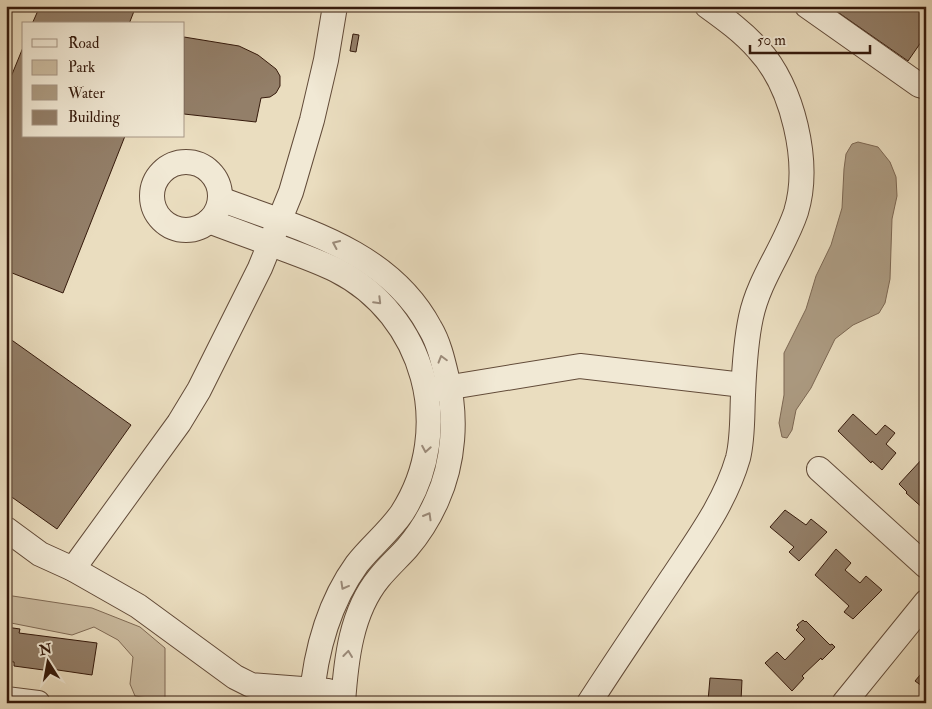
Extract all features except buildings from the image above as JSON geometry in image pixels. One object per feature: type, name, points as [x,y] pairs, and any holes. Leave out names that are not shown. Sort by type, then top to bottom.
[{"type":"street","points":[[73,569],[179,423],[199,390],[260,268],[291,192],[312,120],[326,60],[334,6]]},
{"type":"street","points":[[588,703],[722,499],[738,456],[742,431],[743,385],[751,316],[770,265],[783,242],[796,211],[801,158],[794,116],[772,68],[760,50],[739,30],[707,6]]},
{"type":"street","points":[[807,6],[919,85],[926,87]]},
{"type":"street","points":[[183,162],[197,163],[204,166],[214,176],[220,189],[220,199],[217,210],[209,221],[189,230],[175,228],[158,215],[153,202],[153,188],[155,181],[170,166],[183,162]]},
{"type":"street","points":[[220,199],[347,248],[374,264],[395,281],[416,305],[430,328],[441,354],[438,389],[429,419],[427,445],[422,469],[402,512],[390,529],[357,564],[332,609],[322,639],[312,696]]},
{"type":"street","points":[[6,529],[40,554],[73,569],[138,606],[251,685],[312,696],[344,698],[349,647],[357,618],[366,598],[378,579],[408,546],[437,500],[446,475],[452,448],[453,418],[438,389],[418,360],[395,319],[360,286],[337,270],[209,221]]},
{"type":"street","points":[[438,389],[580,366],[743,385]]},
{"type":"street","points":[[819,469],[926,566]]},
{"type":"street","points":[[844,703],[926,602]]},
{"type":"street","points":[[6,699],[38,703]]},
{"type":"green space","points":[[6,595],[92,608],[140,627],[165,648],[165,703],[150,703],[148,698],[135,696],[130,684],[133,657],[118,640],[94,627],[72,635],[6,622]]},
{"type":"water","points":[[858,142],[878,147],[890,162],[896,177],[897,196],[892,219],[890,279],[885,303],[879,313],[853,325],[835,339],[811,388],[796,410],[792,430],[787,438],[782,437],[779,423],[784,395],[784,353],[806,309],[816,276],[831,245],[842,208],[846,154],[852,144]]}]
